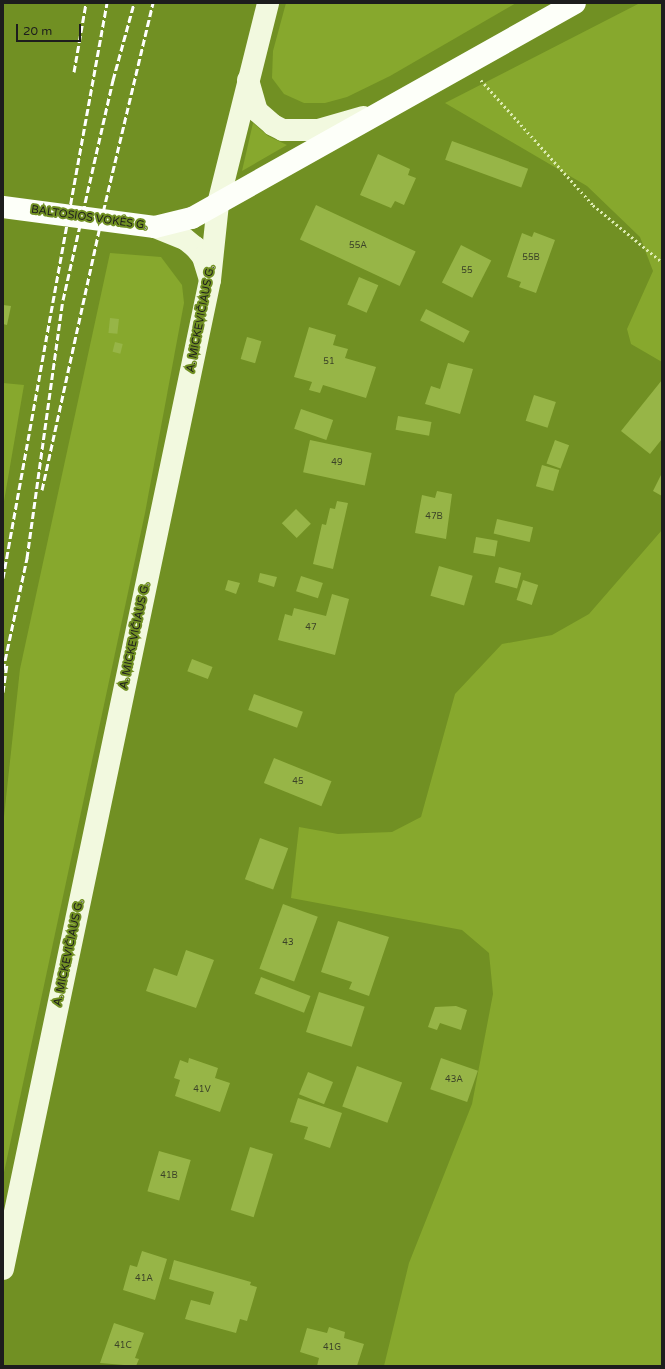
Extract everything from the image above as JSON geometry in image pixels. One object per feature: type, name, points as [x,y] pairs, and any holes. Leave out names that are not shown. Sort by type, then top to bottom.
[{"type":"main road","name":"A. MICKEVIČIAUS G.","points":[[3,1269],[210,280],[218,204],[247,78],[268,3]]},
{"type":"main road","name":"BALTOSIOS VOKĖS G.","points":[[3,207],[154,227],[192,218],[575,3]]},
{"type":"main road","points":[[247,78],[257,111],[273,125],[283,130],[318,130],[378,113]]},
{"type":"main road","points":[[154,227],[185,239],[195,247],[203,257],[210,280]]},
{"type":"path","points":[[466,63],[593,205],[662,262]]},
{"type":"green space","points":[[286,3],[516,3],[390,76],[347,97],[325,103],[304,103],[284,94],[272,78],[273,51]]},
{"type":"green space","points":[[640,3],[662,3],[662,362],[631,344],[627,329],[653,271],[640,237],[587,186],[445,103]]},
{"type":"green space","points":[[253,123],[268,136],[287,145],[242,171]]},
{"type":"green space","points":[[110,253],[161,257],[182,285],[184,303],[145,513],[3,1177],[3,826],[20,669]]},
{"type":"green space","points":[[3,383],[24,385],[3,507]]},
{"type":"green space","points":[[662,530],[662,1366],[384,1366],[409,1263],[472,1104],[493,994],[489,953],[462,930],[291,898],[299,827],[338,834],[392,832],[421,817],[455,694],[502,644],[552,635],[589,614]]},
{"type":"building","points":[[452,141],[528,169],[521,187],[445,160]]},
{"type":"building","points":[[378,154],[410,169],[408,175],[416,178],[404,205],[395,201],[391,208],[360,195]]},
{"type":"building","points":[[316,205],[416,251],[400,286],[300,239]]},
{"type":"building","points":[[534,232],[555,240],[536,293],[519,287],[521,282],[507,277],[522,233],[532,237]]},
{"type":"building","points":[[461,245],[491,260],[472,298],[442,282]]},
{"type":"building","points":[[359,277],[378,285],[367,313],[347,305]]},
{"type":"building","points":[[3,305],[11,306],[7,325],[3,324]]},
{"type":"building","points":[[426,309],[470,331],[464,343],[420,321]]},
{"type":"building","points":[[110,318],[119,319],[117,334],[108,333]]},
{"type":"building","points":[[309,327],[336,335],[333,345],[348,349],[345,358],[376,367],[366,398],[323,385],[320,393],[309,390],[312,382],[294,377]]},
{"type":"building","points":[[247,337],[261,341],[255,363],[241,359]]},
{"type":"building","points":[[115,342],[123,344],[120,354],[113,352]]},
{"type":"building","points":[[448,363],[473,369],[460,414],[425,404],[431,386],[440,389]]},
{"type":"building","points":[[662,380],[662,439],[650,454],[621,431]]},
{"type":"building","points":[[534,395],[556,402],[548,428],[526,421]]},
{"type":"building","points":[[301,409],[333,420],[326,440],[294,429]]},
{"type":"building","points":[[398,416],[431,422],[429,436],[396,430]]},
{"type":"building","points":[[310,440],[372,453],[365,485],[303,472]]},
{"type":"building","points":[[555,440],[569,445],[561,469],[546,463]]},
{"type":"building","points":[[542,465],[559,470],[553,491],[536,486]]},
{"type":"building","points":[[662,473],[662,496],[653,491]]},
{"type":"building","points":[[437,491],[452,494],[446,539],[415,533],[422,495],[435,498]]},
{"type":"building","points":[[337,501],[348,503],[333,569],[313,564],[322,524],[326,525],[330,508],[335,509]]},
{"type":"building","points":[[296,509],[311,524],[297,538],[282,523]]},
{"type":"building","points":[[497,519],[533,527],[530,542],[494,534]]},
{"type":"building","points":[[476,537],[498,541],[495,557],[473,553]]},
{"type":"building","points":[[439,566],[473,576],[464,605],[430,596]]},
{"type":"building","points":[[499,567],[521,573],[517,588],[495,582]]},
{"type":"building","points":[[260,573],[277,577],[274,587],[258,582]]},
{"type":"building","points":[[301,576],[323,583],[318,598],[296,591]]},
{"type":"building","points":[[228,580],[240,583],[236,594],[225,590]]},
{"type":"building","points":[[523,580],[538,585],[532,605],[517,600]]},
{"type":"building","points":[[332,594],[349,599],[335,655],[278,640],[285,614],[292,616],[294,608],[326,616]]},
{"type":"building","points":[[192,659],[213,667],[208,679],[187,671]]},
{"type":"building","points":[[254,694],[303,712],[297,728],[248,710]]},
{"type":"building","points":[[274,758],[331,781],[321,806],[264,783]]},
{"type":"building","points":[[260,838],[288,848],[273,890],[245,879]]},
{"type":"building","points":[[283,904],[318,917],[294,981],[259,969]]},
{"type":"building","points":[[338,921],[389,937],[369,996],[349,989],[352,982],[321,972]]},
{"type":"building","points":[[186,950],[214,960],[196,1008],[146,991],[154,968],[177,976]]},
{"type":"building","points":[[261,977],[310,996],[304,1013],[255,994]]},
{"type":"building","points":[[319,992],[365,1007],[352,1047],[306,1032]]},
{"type":"building","points":[[456,1006],[467,1010],[461,1030],[440,1023],[437,1030],[428,1027],[435,1007]]},
{"type":"building","points":[[189,1058],[218,1068],[215,1078],[230,1083],[220,1112],[175,1096],[180,1080],[174,1078],[180,1060],[188,1063]]},
{"type":"building","points":[[441,1058],[478,1071],[467,1102],[430,1089]]},
{"type":"building","points":[[357,1066],[402,1082],[387,1123],[342,1106]]},
{"type":"building","points":[[308,1072],[333,1082],[324,1104],[299,1094]]},
{"type":"building","points":[[298,1098],[342,1113],[330,1148],[304,1139],[308,1127],[290,1122]]},
{"type":"building","points":[[250,1147],[273,1154],[254,1217],[231,1210]]},
{"type":"building","points":[[159,1151],[191,1160],[179,1200],[147,1191]]},
{"type":"building","points":[[142,1251],[167,1259],[155,1300],[123,1290],[130,1265],[137,1267]]},
{"type":"building","points":[[174,1260],[251,1282],[250,1285],[257,1287],[247,1321],[240,1319],[236,1333],[185,1319],[191,1300],[210,1305],[214,1292],[169,1279]]},
{"type":"building","points":[[114,1323],[144,1333],[135,1358],[139,1359],[136,1366],[100,1363]]},
{"type":"building","points":[[329,1327],[345,1332],[344,1338],[364,1344],[357,1366],[317,1366],[319,1358],[300,1352],[307,1328],[327,1333]]},
{"type":"railway","points":[[74,72],[86,3]]},
{"type":"railway","points":[[3,578],[107,3]]},
{"type":"railway","points":[[3,670],[27,558],[63,300],[113,80],[134,3]]},
{"type":"railway","points":[[42,490],[101,221],[153,3]]},
{"type":"railway","points":[[3,692],[7,665]]}]
